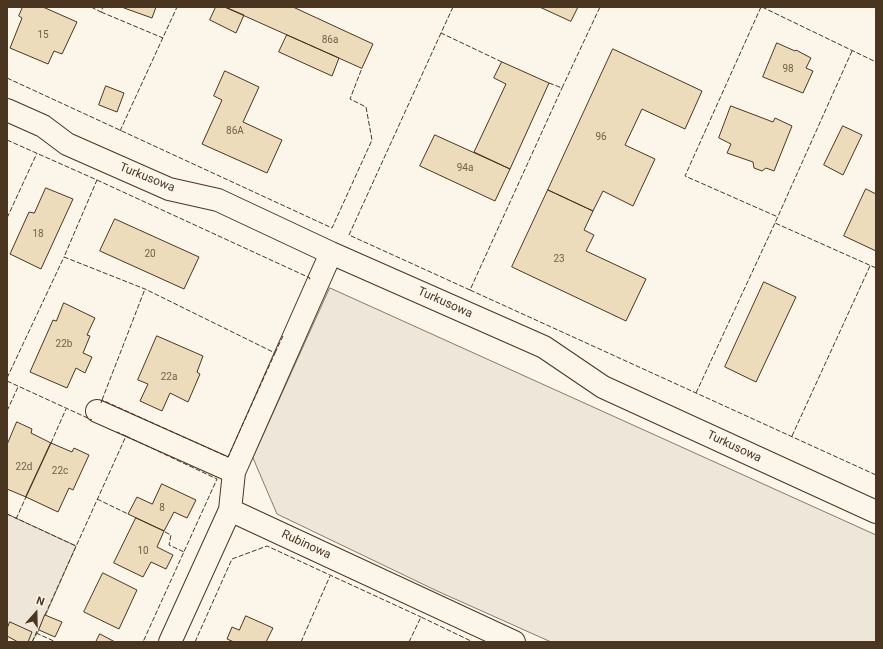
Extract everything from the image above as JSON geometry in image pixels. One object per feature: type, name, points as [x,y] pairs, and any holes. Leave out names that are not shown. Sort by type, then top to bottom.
[{"type":"street","name":"Turkusowa","points":[[7,110],[43,126],[67,144],[169,189],[218,200],[544,347],[603,387],[876,512]]},
{"type":"street","points":[[170,642],[230,510],[234,472],[332,252]]},
{"type":"street","points":[[97,411],[234,472]]},
{"type":"street","name":"Rubinowa","points":[[230,510],[514,642]]},
{"type":"shaded area","points":[[330,288],[876,535],[876,642],[551,642],[435,590],[277,514],[253,458]]},
{"type":"shaded area","points":[[7,514],[76,546],[39,630],[32,642],[7,642]]},
{"type":"building","points":[[23,7],[43,7],[77,22],[62,54],[54,51],[48,64],[10,48],[22,18],[19,16]]},
{"type":"building","points":[[124,7],[156,7],[152,18]]},
{"type":"building","points":[[216,7],[225,7],[244,15],[236,33],[210,20]]},
{"type":"building","points":[[225,7],[293,7],[373,44],[362,68]]},
{"type":"building","points":[[540,7],[578,7],[571,21]]},
{"type":"building","points":[[287,35],[339,58],[332,76],[279,52]]},
{"type":"building","points":[[777,43],[795,51],[796,50],[811,58],[806,68],[813,71],[803,93],[763,77]]},
{"type":"building","points":[[613,49],[702,91],[685,129],[642,109],[625,145],[655,159],[633,206],[603,191],[593,211],[548,190]]},
{"type":"building","points":[[502,62],[549,83],[510,169],[474,152],[506,84],[494,78]]},
{"type":"building","points":[[225,71],[259,87],[243,122],[282,140],[267,173],[202,144],[222,100],[214,96]]},
{"type":"building","points":[[106,86],[124,93],[117,112],[99,105]]},
{"type":"building","points":[[731,106],[773,122],[775,118],[792,126],[774,171],[766,168],[762,171],[754,168],[753,162],[727,153],[731,144],[719,138]]},
{"type":"building","points":[[843,126],[862,135],[843,175],[824,165]]},
{"type":"building","points":[[435,135],[510,169],[495,201],[420,166]]},
{"type":"building","points":[[46,188],[73,199],[41,269],[10,254],[29,212],[34,213]]},
{"type":"building","points":[[866,189],[876,194],[876,251],[844,236]]},
{"type":"building","points":[[548,190],[593,211],[584,230],[594,235],[586,251],[646,279],[626,321],[512,267]]},
{"type":"building","points":[[115,219],[199,257],[184,289],[100,251]]},
{"type":"building","points":[[764,282],[796,297],[756,382],[725,367]]},
{"type":"building","points":[[64,303],[95,318],[87,335],[90,336],[83,353],[92,357],[85,373],[76,368],[67,388],[30,372],[53,320],[56,321]]},
{"type":"building","points":[[157,336],[203,356],[197,372],[200,374],[188,402],[170,393],[162,411],[140,401],[148,384],[138,380]]},
{"type":"building","points":[[17,422],[32,429],[31,433],[51,443],[26,497],[7,489],[7,445]]},
{"type":"building","points":[[51,443],[72,452],[74,448],[89,455],[73,490],[69,488],[58,512],[26,497]]},
{"type":"building","points":[[162,484],[196,500],[187,518],[174,512],[164,531],[128,514],[137,497],[152,504]]},
{"type":"building","points":[[136,518],[164,531],[157,547],[173,555],[166,569],[151,562],[143,577],[114,563]]},
{"type":"building","points":[[103,573],[137,590],[119,629],[84,612]]},
{"type":"building","points":[[45,615],[62,622],[55,637],[39,630]]},
{"type":"building","points":[[246,616],[273,628],[266,642],[234,642],[227,639],[232,627],[239,630]]},
{"type":"building","points":[[10,622],[32,632],[28,642],[18,642],[7,636],[7,629]]},
{"type":"building","points":[[100,634],[115,642],[96,642]]},
{"type":"fence","points":[[91,7],[101,12],[103,7]]},
{"type":"fence","points":[[120,131],[177,7]]},
{"type":"fence","points":[[453,7],[441,33],[502,62]]},
{"type":"fence","points":[[549,83],[562,88],[600,7]]},
{"type":"fence","points":[[761,7],[685,176],[778,217]]},
{"type":"fence","points":[[762,7],[876,62]]},
{"type":"fence","points":[[101,12],[163,38]]},
{"type":"fence","points":[[441,33],[349,235],[470,290],[562,88]]},
{"type":"fence","points":[[852,51],[775,223],[876,268]]},
{"type":"fence","points":[[7,78],[332,228],[372,140],[366,107],[350,99],[362,68]]},
{"type":"fence","points":[[7,140],[97,180],[64,257],[145,289],[275,353],[228,457],[102,400],[101,403]]},
{"type":"fence","points":[[7,218],[37,153]]},
{"type":"fence","points":[[97,180],[310,278],[309,280]]},
{"type":"fence","points":[[696,393],[775,223]]},
{"type":"fence","points":[[7,378],[64,257]]},
{"type":"fence","points":[[792,436],[870,266]]},
{"type":"fence","points":[[102,400],[145,289]]},
{"type":"fence","points":[[470,290],[876,475]]},
{"type":"fence","points":[[275,353],[283,336]]},
{"type":"fence","points":[[7,381],[92,420]]},
{"type":"fence","points":[[7,411],[18,387]]},
{"type":"fence","points":[[51,443],[66,409]]},
{"type":"fence","points":[[45,615],[126,436],[117,432]]},
{"type":"fence","points":[[126,436],[217,479],[143,642]]},
{"type":"fence","points":[[16,519],[26,497]]},
{"type":"fence","points":[[97,499],[128,514]]},
{"type":"fence","points":[[7,514],[76,546]]},
{"type":"fence","points":[[165,532],[171,535],[169,545],[184,552]]},
{"type":"fence","points":[[195,642],[232,559],[267,546],[421,617]]},
{"type":"fence","points":[[301,642],[330,576]]},
{"type":"fence","points":[[409,642],[421,617],[473,642]]},
{"type":"fence","points":[[32,642],[37,631]]},
{"type":"fence","points":[[36,633],[56,642]]}]
